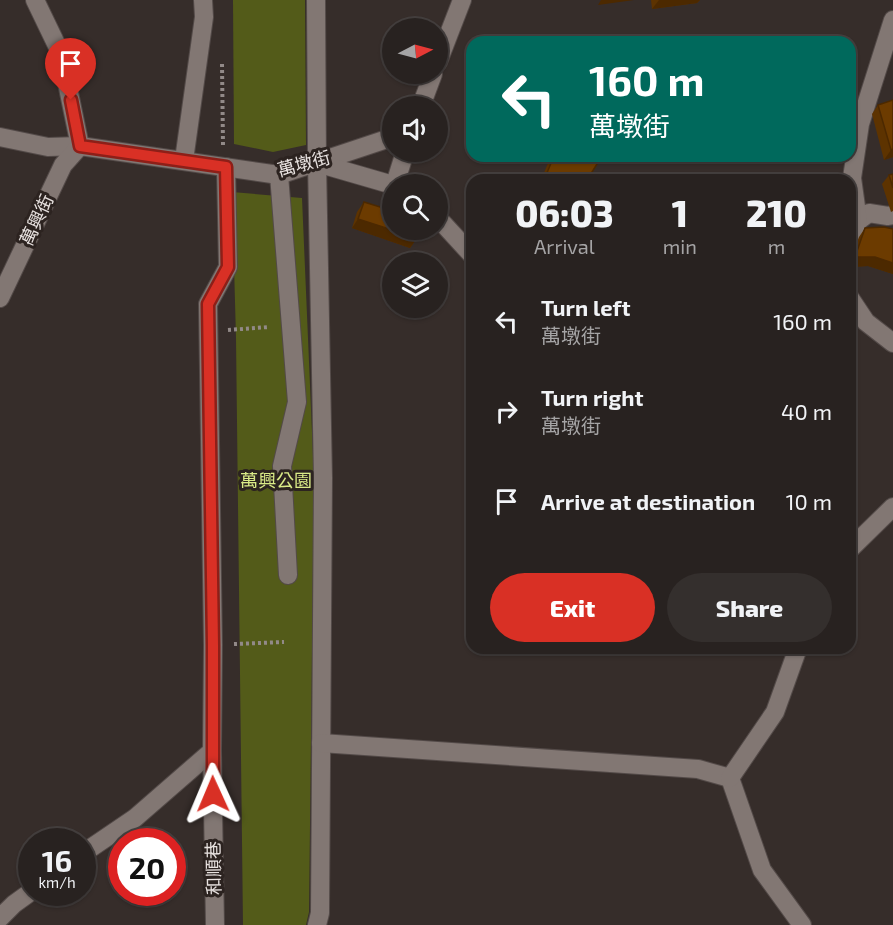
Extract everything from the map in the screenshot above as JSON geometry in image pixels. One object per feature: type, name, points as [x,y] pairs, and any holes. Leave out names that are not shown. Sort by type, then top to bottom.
[{"type":"street","points":[[34,0],[61,54],[80,146]]},
{"type":"street","points":[[184,160],[204,16],[203,0]]},
{"type":"street","points":[[316,0],[323,478],[320,913],[317,925]]},
{"type":"street","points":[[448,36],[462,0]]},
{"type":"street","points":[[856,151],[860,124],[893,20]]},
{"type":"street","name":"萬墩街","points":[[0,137],[48,147],[80,146],[279,175],[382,141]]},
{"type":"street","name":"萬興街","points":[[0,298],[63,165],[80,146]]},
{"type":"street","points":[[317,163],[382,182]]},
{"type":"street","name":"和順巷","points":[[215,925],[208,304],[228,267],[226,167]]},
{"type":"street","points":[[279,175],[297,402],[282,466],[288,575]]},
{"type":"street","points":[[856,207],[858,221],[856,226]]},
{"type":"street","points":[[858,221],[869,213],[893,215]]},
{"type":"street","points":[[448,227],[466,243]]},
{"type":"street","points":[[856,307],[866,322],[893,344]]},
{"type":"street","points":[[856,543],[893,507]]},
{"type":"street","points":[[730,778],[775,712],[796,654]]},
{"type":"street","points":[[321,742],[698,769],[730,778]]},
{"type":"street","points":[[96,844],[135,818],[212,751]]},
{"type":"street","points":[[730,778],[762,870],[802,925]]},
{"type":"street","points":[[0,918],[18,901]]},
{"type":"path","points":[[222,56],[223,145]]},
{"type":"path","points":[[226,330],[290,325]]},
{"type":"path","points":[[231,645],[284,642]]},
{"type":"green space","points":[[233,0],[305,0],[306,145],[273,152],[234,144]]},
{"type":"green space","name":"萬興公園","points":[[232,192],[302,198],[314,479],[309,912],[306,925],[243,925],[236,338]]},
{"type":"building","points":[[893,100],[893,149],[891,150],[878,105]]},
{"type":"building","points":[[552,162],[598,162],[591,174],[546,174]]},
{"type":"building","points":[[893,174],[893,188],[889,175]]},
{"type":"building","points":[[364,202],[382,208],[382,227],[358,219]]},
{"type":"building","points":[[865,228],[893,229],[893,263],[875,257],[856,257]]},
{"type":"route","points":[[71,100],[80,146],[226,167],[228,267],[208,304],[213,794]]}]
